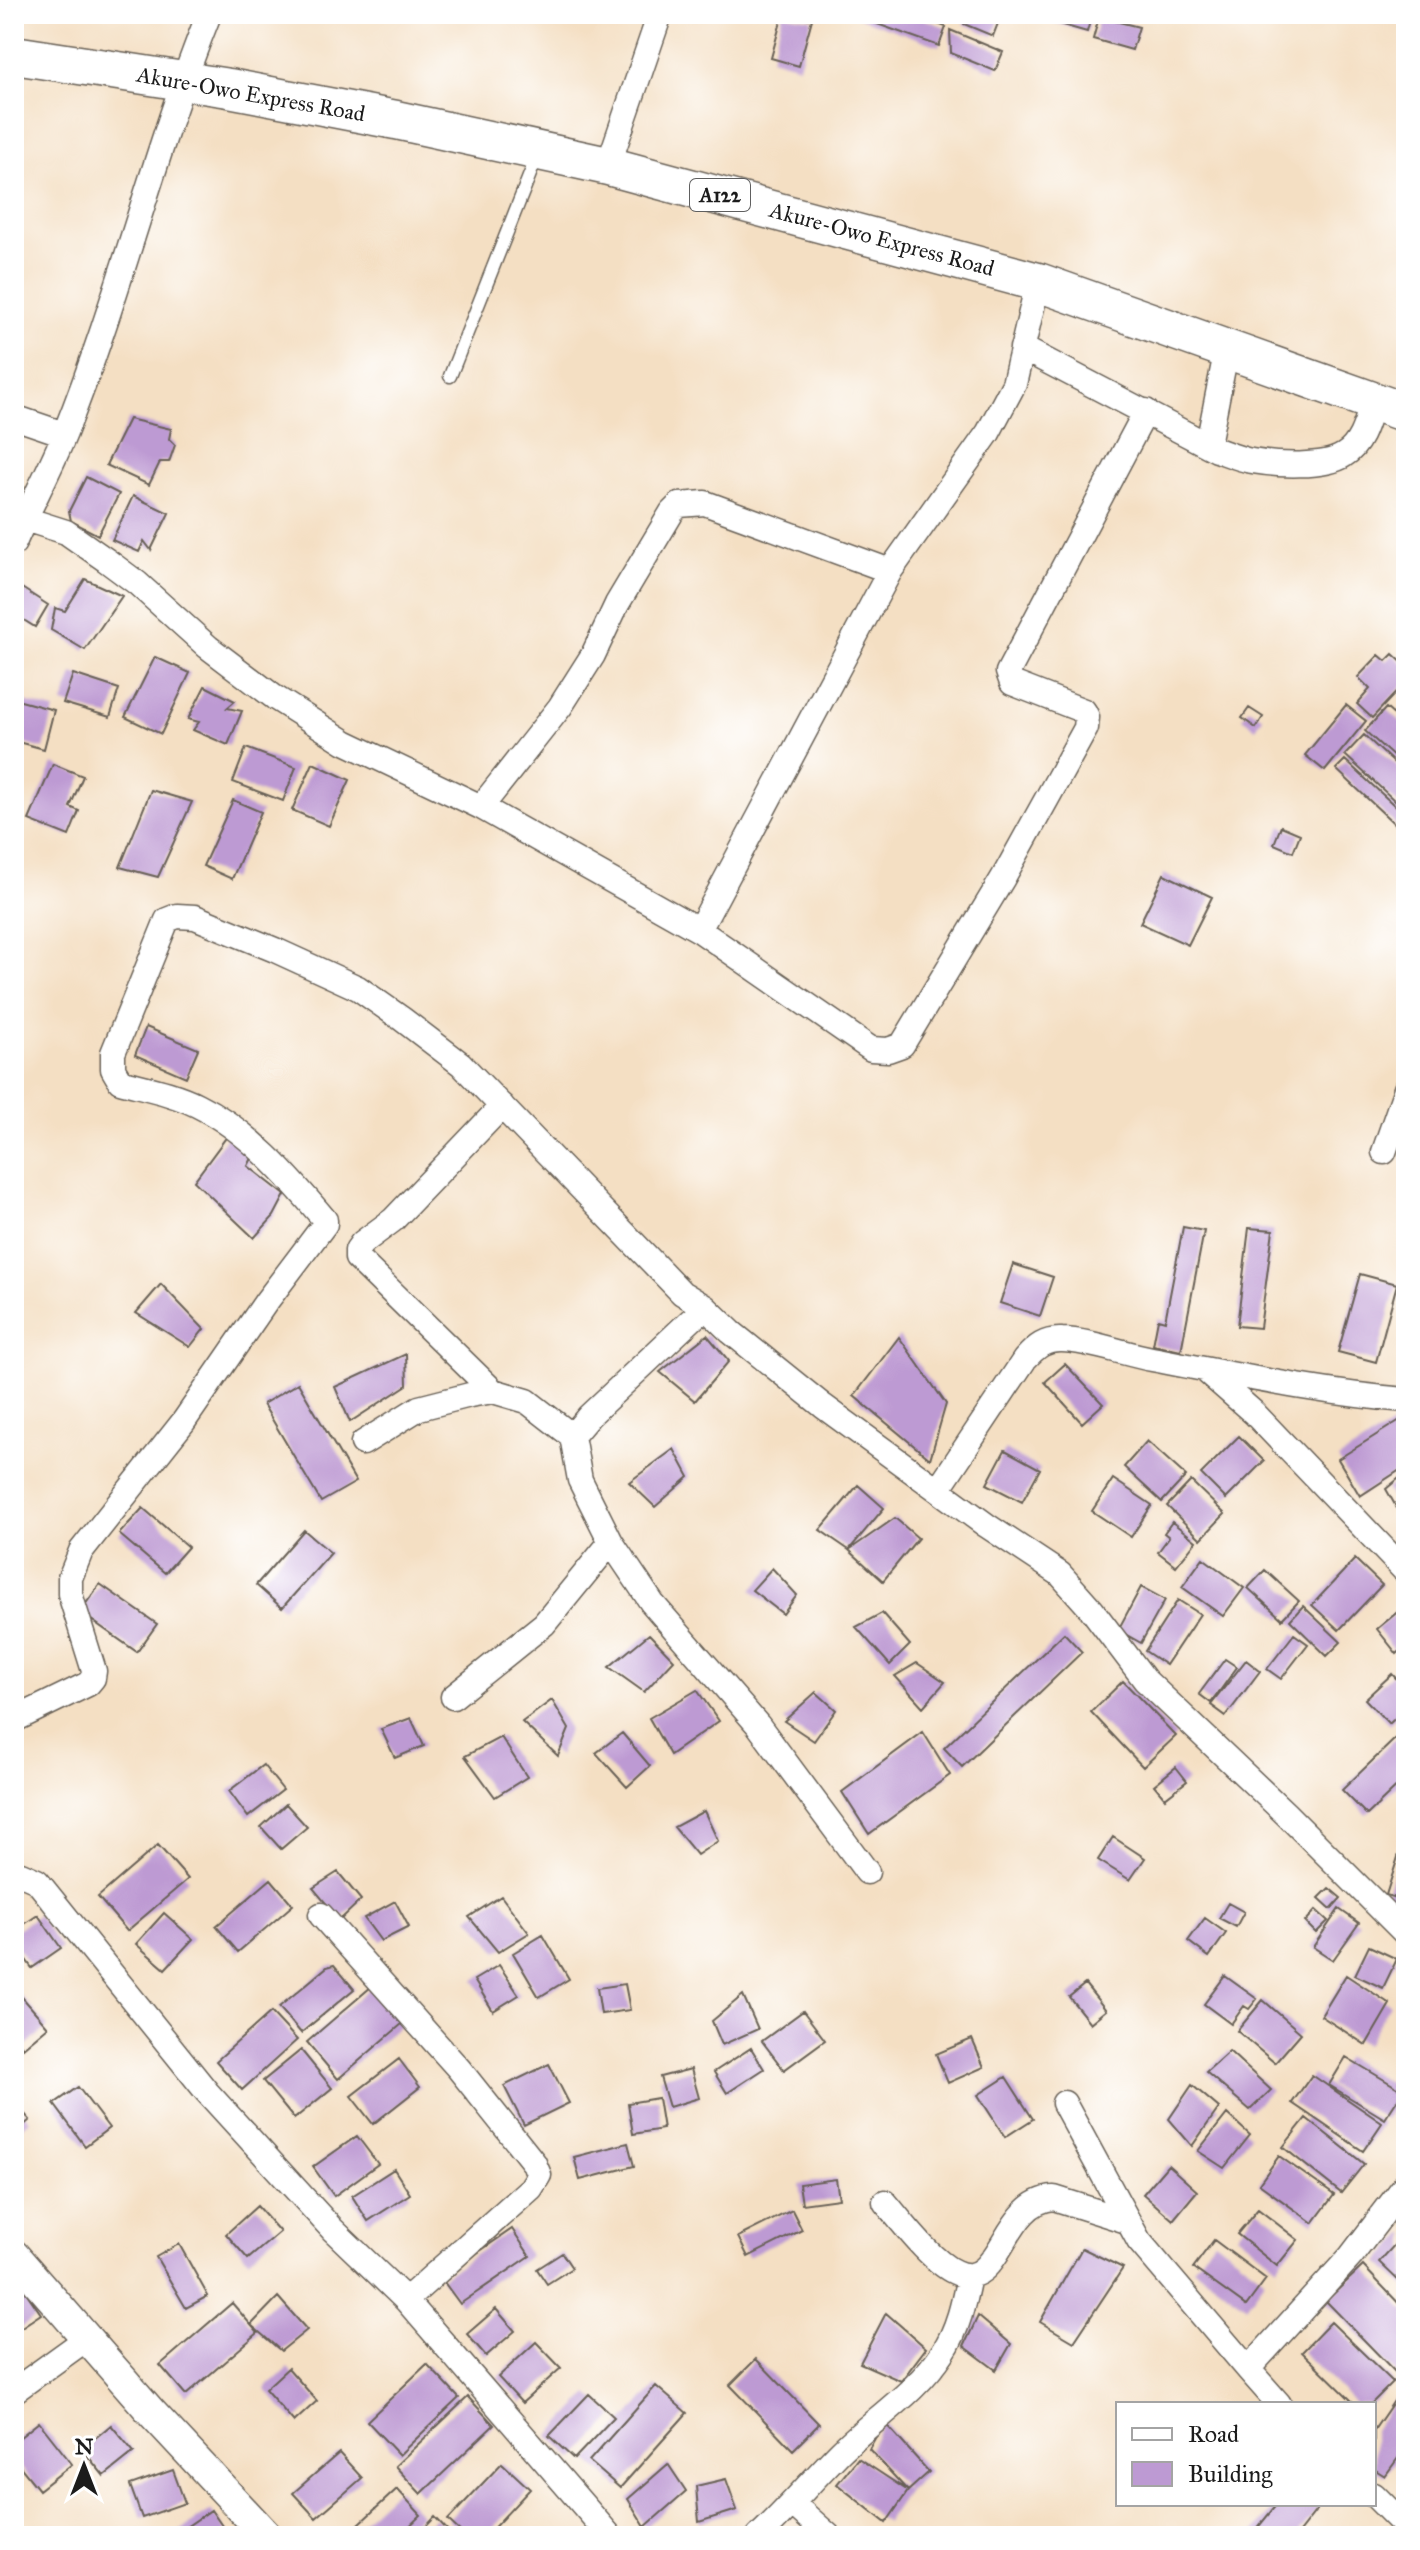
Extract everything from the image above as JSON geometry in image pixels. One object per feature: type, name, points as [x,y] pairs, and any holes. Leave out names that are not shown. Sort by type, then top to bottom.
[{"type":"highway","name":"Akure-Owo Express Road","points":[[14,55],[182,81],[396,120],[608,166],[1038,282],[1389,407]]},
{"type":"street","points":[[14,543],[64,434],[146,199],[182,81],[209,14]]},
{"type":"street","points":[[608,166],[660,14]]},
{"type":"street","points":[[699,930],[890,571],[988,433],[1014,384],[1038,282]]},
{"type":"street","points":[[1022,348],[1208,444],[1251,461],[1295,465],[1334,460],[1345,455],[1389,407]]},
{"type":"street","points":[[1208,444],[1227,348]]},
{"type":"street","points":[[25,519],[66,532],[137,583],[208,647],[274,697],[345,742],[481,807],[699,930],[871,1049],[888,1050],[902,1045],[1003,878],[1086,728],[1084,711],[1012,683],[1008,672],[1146,411]]},
{"type":"street","points":[[14,417],[64,434]]},
{"type":"street","points":[[40,485],[66,532]]},
{"type":"street","points":[[481,807],[560,707],[593,655],[617,604],[679,505],[705,503],[890,571]]},
{"type":"street","points":[[14,1720],[88,1684],[93,1678],[94,1671],[70,1594],[70,1578],[81,1551],[184,1421],[266,1302],[325,1224],[289,1176],[237,1132],[199,1106],[172,1094],[120,1081],[113,1069],[113,1053],[167,920],[177,916],[195,917],[358,988],[461,1064],[682,1293],[705,1307],[731,1332],[823,1406],[986,1525],[1060,1574],[1092,1610],[1145,1680],[1406,1934]]},
{"type":"street","points":[[1384,1152],[1406,1089]]},
{"type":"street","points":[[502,1106],[393,1220],[362,1243],[357,1250],[357,1258],[493,1391],[527,1401],[572,1436],[580,1480],[611,1542],[652,1603],[758,1725],[867,1872]]},
{"type":"street","points":[[572,1436],[589,1416],[705,1307]]},
{"type":"street","points":[[938,1489],[1025,1359],[1037,1346],[1049,1341],[1065,1339],[1319,1391],[1406,1400]]},
{"type":"street","points":[[1203,1369],[1254,1413],[1406,1572]]},
{"type":"street","points":[[363,1443],[419,1408],[493,1391]]},
{"type":"street","points":[[453,1697],[544,1624],[611,1542]]},
{"type":"street","points":[[14,1875],[21,1874],[37,1881],[207,2092],[332,2229],[406,2300],[610,2536]]},
{"type":"street","points":[[321,1915],[459,2069],[534,2163],[539,2175],[531,2188],[406,2300]]},
{"type":"street","points":[[1064,2103],[1139,2241],[1277,2402]]},
{"type":"street","points":[[1248,2369],[1351,2256],[1406,2184]]},
{"type":"street","points":[[885,2202],[925,2248],[954,2272],[969,2276],[985,2271],[1016,2222],[1030,2205],[1042,2198],[1054,2198],[1127,2221]]},
{"type":"street","points":[[14,2255],[86,2339],[267,2536]]},
{"type":"street","points":[[759,2536],[836,2456],[904,2397],[944,2351],[961,2312],[969,2276]]},
{"type":"street","points":[[14,2391],[86,2339]]},
{"type":"street","points":[[1376,2497],[1406,2527]]},
{"type":"street","points":[[793,2504],[829,2536]]},
{"type":"lane","points":[[450,376],[539,151]]},
{"type":"building","points":[[783,14],[812,19],[799,66],[771,58]]},
{"type":"building","points":[[849,14],[910,14],[946,27],[939,46]]},
{"type":"building","points":[[962,14],[990,14],[1000,18],[993,36],[964,24]]},
{"type":"building","points":[[1054,14],[1092,14],[1087,32],[1052,22]]},
{"type":"building","points":[[1099,17],[1139,27],[1132,50],[1093,39]]},
{"type":"building","points":[[950,30],[1003,52],[995,71],[951,53]]},
{"type":"building","points":[[129,419],[171,429],[169,439],[175,445],[169,462],[160,462],[149,485],[106,465]]},
{"type":"building","points":[[86,477],[119,494],[98,535],[71,521],[69,511]]},
{"type":"building","points":[[133,496],[169,513],[151,550],[144,541],[139,552],[112,540]]},
{"type":"building","points":[[85,579],[122,596],[85,650],[51,630],[55,608],[65,611]]},
{"type":"building","points":[[14,583],[48,605],[35,627],[14,614]]},
{"type":"building","points":[[1393,654],[1406,666],[1406,682],[1372,718],[1357,704],[1370,689],[1358,677],[1379,655],[1386,661]]},
{"type":"building","points":[[155,657],[190,673],[161,734],[125,717]]},
{"type":"building","points":[[73,674],[119,689],[110,717],[63,703]]},
{"type":"building","points":[[205,686],[235,701],[227,708],[242,711],[228,745],[193,730],[199,722],[188,719]]},
{"type":"building","points":[[17,700],[54,710],[44,749],[14,741]]},
{"type":"building","points":[[1346,705],[1366,721],[1325,771],[1305,755]]},
{"type":"building","points":[[1249,708],[1263,717],[1256,728],[1242,718]]},
{"type":"building","points":[[1386,708],[1406,726],[1406,768],[1365,731]]},
{"type":"building","points":[[1364,735],[1406,774],[1406,811],[1345,755]]},
{"type":"building","points":[[246,748],[296,767],[283,801],[233,782]]},
{"type":"building","points":[[1345,760],[1406,816],[1406,825],[1401,830],[1336,769]]},
{"type":"building","points":[[313,763],[350,780],[329,826],[292,810]]},
{"type":"building","points":[[53,764],[83,776],[70,807],[79,811],[69,836],[29,820]]},
{"type":"building","points":[[151,790],[192,802],[158,877],[120,867]]},
{"type":"building","points":[[233,800],[261,812],[232,879],[203,866]]},
{"type":"building","points":[[1281,826],[1300,834],[1293,852],[1274,844]]},
{"type":"building","points":[[1164,874],[1212,897],[1188,945],[1140,923]]},
{"type":"building","points":[[146,1027],[198,1049],[186,1077],[135,1055]]},
{"type":"building","points":[[228,1135],[254,1154],[248,1166],[285,1195],[274,1216],[254,1238],[194,1181]]},
{"type":"building","points":[[1183,1227],[1204,1231],[1181,1351],[1153,1345],[1158,1319],[1165,1321]]},
{"type":"building","points":[[1249,1228],[1273,1230],[1260,1328],[1237,1326]]},
{"type":"building","points":[[1013,1264],[1053,1277],[1040,1316],[1000,1303]]},
{"type":"building","points":[[1360,1274],[1397,1284],[1376,1362],[1338,1352]]},
{"type":"building","points":[[161,1284],[204,1329],[190,1347],[136,1313]]},
{"type":"building","points":[[707,1335],[729,1361],[695,1401],[660,1372]]},
{"type":"building","points":[[899,1337],[946,1404],[930,1459],[854,1396]]},
{"type":"building","points":[[406,1354],[407,1385],[350,1422],[335,1387]]},
{"type":"building","points":[[1065,1364],[1103,1404],[1082,1423],[1045,1382]]},
{"type":"building","points":[[298,1383],[356,1482],[321,1502],[263,1404]]},
{"type":"building","points":[[1400,1420],[1406,1428],[1406,1466],[1360,1496],[1338,1459]]},
{"type":"building","points":[[1239,1436],[1264,1461],[1226,1499],[1201,1474]]},
{"type":"building","points":[[1147,1441],[1186,1476],[1162,1502],[1124,1467]]},
{"type":"building","points":[[674,1449],[689,1477],[655,1507],[629,1482]]},
{"type":"building","points":[[1005,1450],[1040,1469],[1022,1502],[987,1484]]},
{"type":"building","points":[[1404,1474],[1406,1517],[1403,1519],[1386,1489]]},
{"type":"building","points":[[1113,1479],[1152,1505],[1131,1537],[1092,1511]]},
{"type":"building","points":[[1191,1481],[1225,1514],[1201,1539],[1167,1506]]},
{"type":"building","points":[[858,1485],[884,1508],[849,1550],[820,1530]]},
{"type":"building","points":[[143,1508],[188,1547],[165,1573],[119,1534]]},
{"type":"building","points":[[895,1518],[918,1538],[883,1581],[849,1550]]},
{"type":"building","points":[[1172,1522],[1196,1541],[1176,1566],[1158,1552],[1169,1537],[1164,1533]]},
{"type":"building","points":[[304,1530],[331,1553],[282,1608],[256,1585]]},
{"type":"building","points":[[1203,1558],[1244,1588],[1223,1616],[1182,1587]]},
{"type":"building","points":[[1355,1559],[1382,1585],[1339,1630],[1312,1605]]},
{"type":"building","points":[[772,1568],[797,1595],[783,1614],[752,1590]]},
{"type":"building","points":[[1265,1570],[1299,1601],[1282,1619],[1248,1588]]},
{"type":"building","points":[[100,1584],[157,1624],[137,1652],[80,1612]]},
{"type":"building","points":[[1141,1587],[1165,1600],[1141,1643],[1118,1630]]},
{"type":"building","points":[[1178,1600],[1200,1614],[1166,1665],[1145,1651]]},
{"type":"building","points":[[1406,1605],[1406,1646],[1397,1654],[1377,1629]]},
{"type":"building","points":[[1303,1606],[1341,1642],[1327,1656],[1290,1620]]},
{"type":"building","points":[[882,1613],[910,1645],[890,1665],[856,1627]]},
{"type":"building","points":[[1064,1633],[1082,1652],[962,1767],[944,1748]]},
{"type":"building","points":[[649,1634],[674,1660],[644,1692],[609,1667]]},
{"type":"building","points":[[1294,1634],[1308,1644],[1281,1679],[1267,1669]]},
{"type":"building","points":[[1225,1659],[1237,1667],[1211,1703],[1199,1694]]},
{"type":"building","points":[[1246,1660],[1260,1671],[1226,1716],[1211,1705]]},
{"type":"building","points":[[917,1663],[945,1682],[923,1707],[895,1676]]},
{"type":"building","points":[[1392,1674],[1406,1689],[1406,1708],[1389,1724],[1365,1699]]},
{"type":"building","points":[[1123,1681],[1176,1736],[1143,1767],[1091,1712]]},
{"type":"building","points":[[697,1690],[719,1721],[670,1755],[649,1718]]},
{"type":"building","points":[[816,1692],[836,1710],[814,1741],[784,1721]]},
{"type":"building","points":[[552,1700],[569,1729],[558,1756],[522,1722]]},
{"type":"building","points":[[411,1718],[424,1746],[395,1758],[381,1729]]},
{"type":"building","points":[[923,1732],[950,1775],[869,1834],[842,1792]]},
{"type":"building","points":[[622,1733],[650,1766],[627,1787],[596,1753]]},
{"type":"building","points":[[501,1737],[527,1777],[495,1797],[465,1756]]},
{"type":"building","points":[[1395,1739],[1406,1750],[1406,1778],[1367,1815],[1342,1790]]},
{"type":"building","points":[[263,1765],[283,1790],[248,1817],[229,1791]]},
{"type":"building","points":[[1176,1767],[1187,1781],[1165,1798],[1154,1785]]},
{"type":"building","points":[[286,1804],[307,1827],[281,1849],[261,1827]]},
{"type":"building","points":[[704,1811],[718,1841],[697,1855],[674,1827]]},
{"type":"building","points":[[1406,1835],[1406,1901],[1386,1895]]},
{"type":"building","points":[[1113,1837],[1145,1858],[1130,1880],[1098,1860]]},
{"type":"building","points":[[158,1845],[188,1879],[127,1931],[98,1897]]},
{"type":"building","points":[[338,1872],[361,1900],[340,1920],[313,1888]]},
{"type":"building","points":[[271,1879],[293,1905],[238,1952],[216,1926]]},
{"type":"building","points":[[1329,1888],[1341,1898],[1331,1909],[1319,1898]]},
{"type":"building","points":[[501,1896],[529,1933],[498,1952],[469,1917]]},
{"type":"building","points":[[395,1901],[409,1927],[381,1941],[364,1918]]},
{"type":"building","points":[[1228,1903],[1244,1912],[1236,1927],[1219,1918]]},
{"type":"building","points":[[1339,1909],[1359,1923],[1333,1960],[1313,1947]]},
{"type":"building","points":[[1316,1910],[1328,1921],[1316,1933],[1305,1922]]},
{"type":"building","points":[[164,1913],[193,1939],[165,1969],[136,1944]]},
{"type":"building","points":[[38,1915],[61,1948],[32,1968],[14,1943],[14,1931]]},
{"type":"building","points":[[1205,1918],[1226,1933],[1209,1957],[1188,1941]]},
{"type":"building","points":[[543,1935],[569,1979],[539,1997],[513,1953]]},
{"type":"building","points":[[1369,1946],[1397,1959],[1383,1988],[1355,1975]]},
{"type":"building","points":[[334,1965],[354,1989],[301,2033],[279,2007],[327,1967]]},
{"type":"building","points":[[499,1965],[519,1995],[493,2011],[474,1980]]},
{"type":"building","points":[[1346,1975],[1390,2004],[1366,2045],[1321,2016]]},
{"type":"building","points":[[1225,1976],[1257,1999],[1249,2009],[1244,2006],[1231,2024],[1204,2004]]},
{"type":"building","points":[[625,1984],[630,2010],[601,2014],[597,1988]]},
{"type":"building","points":[[1085,1984],[1106,2010],[1090,2023],[1069,1997]]},
{"type":"building","points":[[371,1987],[402,2024],[338,2079],[307,2042]]},
{"type":"building","points":[[16,1990],[48,2027],[23,2048],[14,2037]]},
{"type":"building","points":[[743,1995],[758,2029],[722,2045],[712,2021]]},
{"type":"building","points":[[1263,2000],[1301,2033],[1275,2063],[1237,2031]]},
{"type":"building","points":[[803,2011],[825,2040],[784,2070],[762,2041]]},
{"type":"building","points":[[271,2012],[297,2040],[242,2090],[216,2061]]},
{"type":"building","points":[[972,2039],[984,2067],[948,2083],[936,2054]]},
{"type":"building","points":[[751,2048],[764,2069],[727,2093],[714,2072]]},
{"type":"building","points":[[301,2050],[332,2088],[294,2119],[263,2081]]},
{"type":"building","points":[[1229,2051],[1271,2090],[1250,2110],[1206,2072]]},
{"type":"building","points":[[1346,2057],[1403,2091],[1385,2119],[1329,2085]]},
{"type":"building","points":[[399,2059],[420,2087],[373,2124],[351,2096]]},
{"type":"building","points":[[549,2064],[569,2103],[524,2125],[504,2086]]},
{"type":"building","points":[[691,2069],[699,2098],[669,2107],[660,2077]]},
{"type":"building","points":[[1312,2075],[1382,2123],[1363,2151],[1292,2103]]},
{"type":"building","points":[[1006,2077],[1033,2119],[1005,2137],[978,2095]]},
{"type":"building","points":[[1192,2085],[1219,2108],[1192,2146],[1169,2119]]},
{"type":"building","points":[[78,2087],[109,2128],[85,2146],[54,2104]]},
{"type":"building","points":[[658,2098],[663,2129],[633,2134],[628,2103]]},
{"type":"building","points":[[14,2102],[30,2120],[14,2134]]},
{"type":"building","points":[[1227,2114],[1250,2135],[1224,2168],[1198,2151]]},
{"type":"building","points":[[1306,2118],[1364,2164],[1341,2193],[1283,2147]]},
{"type":"building","points":[[357,2136],[378,2164],[334,2196],[313,2167]]},
{"type":"building","points":[[628,2143],[634,2166],[580,2180],[574,2157]]},
{"type":"building","points":[[1279,2156],[1334,2195],[1313,2223],[1259,2184]]},
{"type":"building","points":[[1168,2165],[1197,2191],[1173,2220],[1143,2194]]},
{"type":"building","points":[[394,2169],[410,2194],[368,2221],[352,2196]]},
{"type":"building","points":[[836,2179],[839,2199],[802,2204],[799,2184]]},
{"type":"building","points":[[257,2206],[280,2232],[248,2259],[226,2234]]},
{"type":"building","points":[[1258,2209],[1298,2240],[1277,2266],[1237,2234]]},
{"type":"building","points":[[792,2210],[802,2230],[748,2257],[738,2237]]},
{"type":"building","points":[[512,2229],[530,2256],[460,2304],[441,2278]]},
{"type":"building","points":[[1406,2232],[1406,2288],[1379,2262]]},
{"type":"building","points":[[1214,2240],[1266,2279],[1246,2306],[1193,2268]]},
{"type":"building","points":[[179,2244],[208,2296],[186,2308],[156,2257]]},
{"type":"building","points":[[1082,2248],[1123,2268],[1074,2342],[1040,2322]]},
{"type":"building","points":[[562,2253],[572,2268],[547,2284],[537,2269]]},
{"type":"building","points":[[1363,2266],[1406,2311],[1406,2375],[1402,2379],[1326,2301]]},
{"type":"building","points":[[14,2275],[41,2314],[14,2332]]},
{"type":"building","points":[[278,2297],[307,2330],[281,2351],[251,2325]]},
{"type":"building","points":[[232,2303],[258,2333],[186,2395],[160,2365]]},
{"type":"building","points":[[496,2309],[515,2331],[486,2356],[467,2334]]},
{"type":"building","points":[[886,2313],[926,2348],[901,2381],[860,2363]]},
{"type":"building","points":[[978,2316],[1011,2344],[996,2370],[964,2346]]},
{"type":"building","points":[[1331,2322],[1393,2382],[1373,2402],[1353,2402],[1302,2352]]},
{"type":"building","points":[[536,2342],[561,2368],[522,2403],[498,2377]]},
{"type":"building","points":[[756,2359],[819,2424],[793,2450],[730,2385]]},
{"type":"building","points":[[427,2364],[459,2398],[399,2455],[367,2421]]},
{"type":"building","points":[[288,2368],[317,2401],[294,2422],[265,2389]]},
{"type":"building","points":[[656,2386],[687,2413],[620,2488],[589,2461]]},
{"type":"building","points":[[1403,2388],[1406,2390],[1406,2447],[1385,2476],[1376,2470],[1376,2427]]},
{"type":"building","points":[[589,2394],[614,2417],[574,2459],[549,2436]]},
{"type":"building","points":[[468,2397],[494,2425],[421,2494],[395,2466]]},
{"type":"building","points":[[39,2422],[72,2464],[39,2490],[14,2459],[14,2442]]},
{"type":"building","points":[[884,2422],[929,2472],[908,2491],[869,2449]]},
{"type":"building","points":[[111,2425],[134,2452],[104,2476],[82,2449]]},
{"type":"building","points":[[339,2453],[362,2478],[316,2518],[293,2493]]},
{"type":"building","points":[[858,2458],[908,2491],[886,2523],[837,2484]]},
{"type":"building","points":[[502,2463],[530,2489],[486,2536],[465,2536],[448,2520]]},
{"type":"building","points":[[668,2464],[686,2491],[645,2527],[628,2499]]},
{"type":"building","points":[[173,2470],[185,2503],[142,2518],[130,2485]]},
{"type":"building","points":[[726,2479],[737,2510],[699,2522],[696,2486]]},
{"type":"building","points":[[397,2489],[421,2515],[399,2536],[346,2536]]},
{"type":"building","points":[[1275,2506],[1319,2506],[1296,2536],[1251,2536]]},
{"type":"building","points":[[211,2510],[229,2536],[173,2536]]},
{"type":"building","points":[[435,2517],[453,2536],[423,2536],[420,2533]]}]
